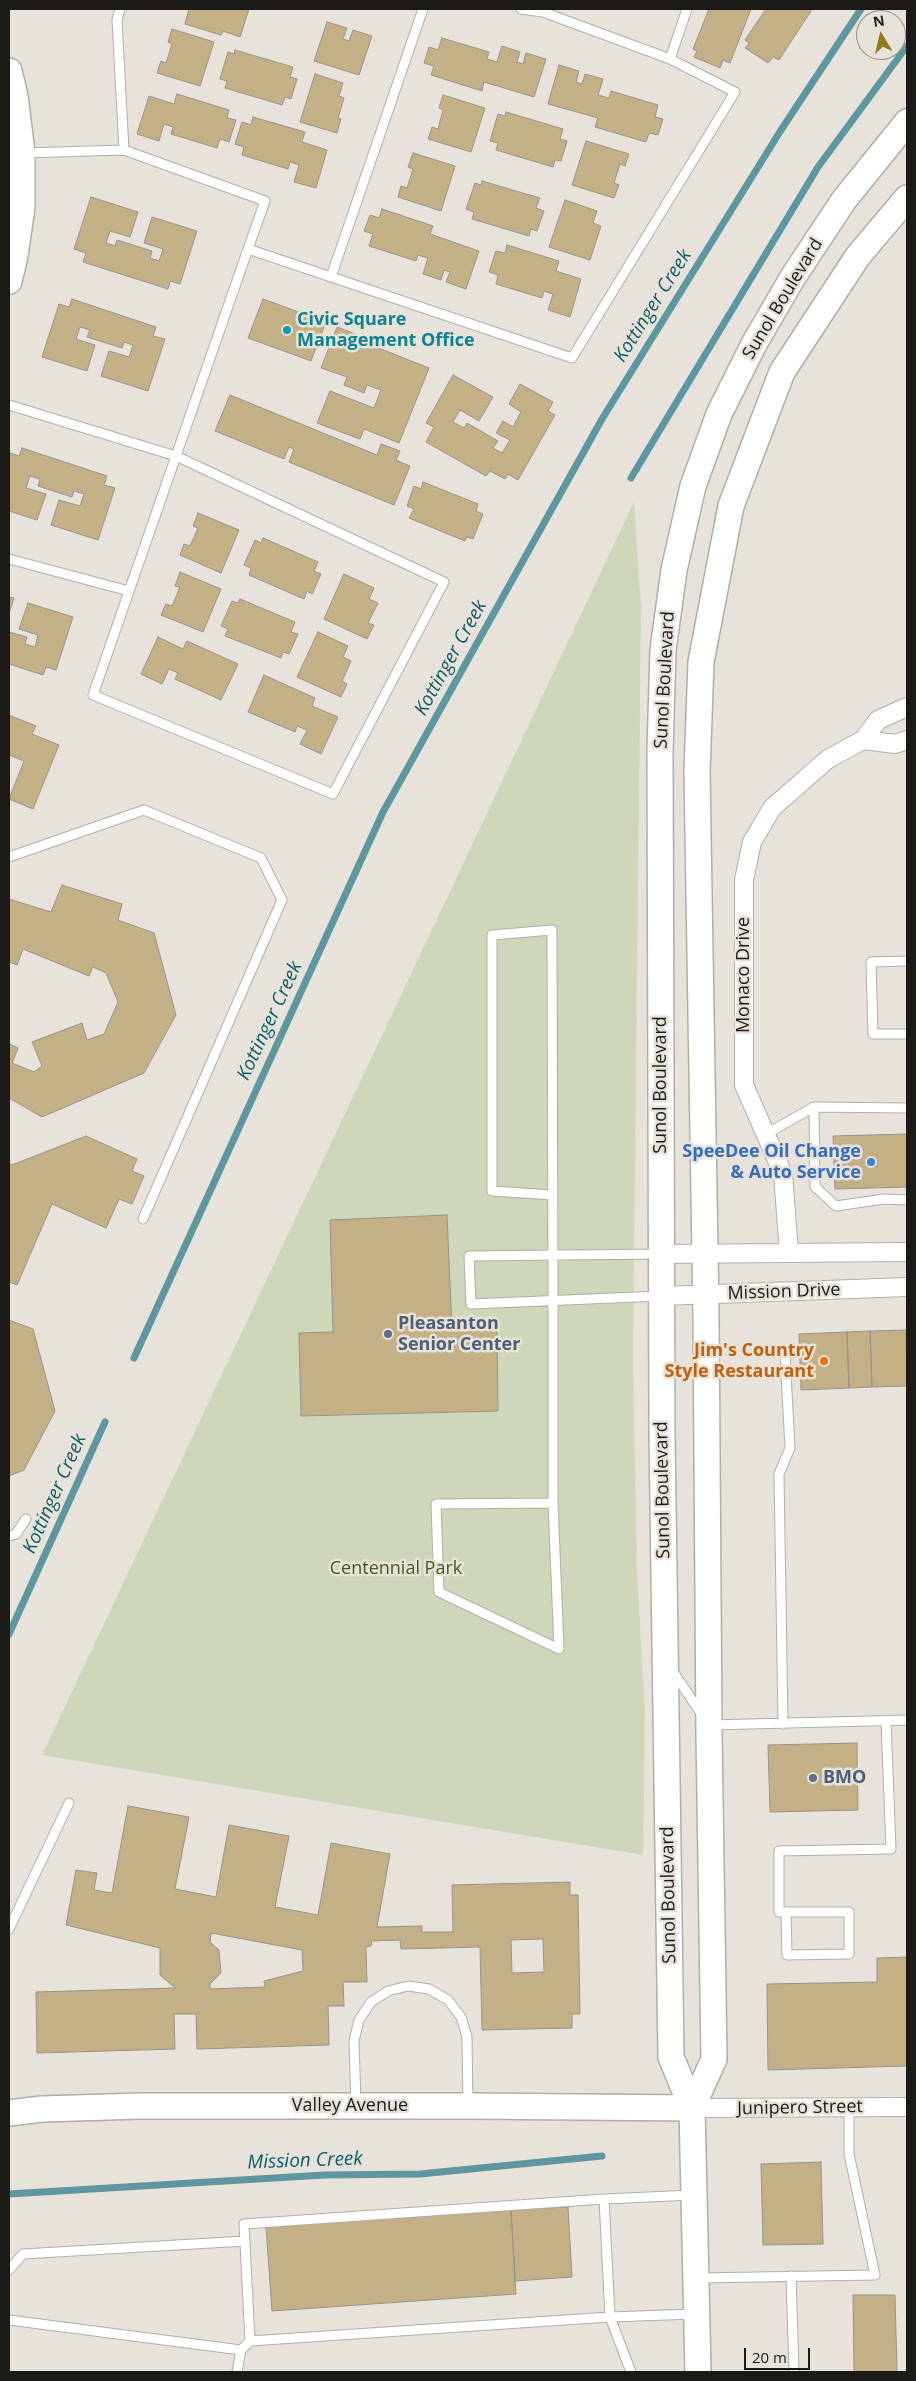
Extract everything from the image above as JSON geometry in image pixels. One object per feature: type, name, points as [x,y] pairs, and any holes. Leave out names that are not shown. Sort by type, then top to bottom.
[{"type":"main road","points":[[9,71],[15,96],[22,153],[22,207],[15,256],[9,281]]},
{"type":"main road","name":"Sunol Boulevard","points":[[698,2372],[692,2108],[671,2057],[661,1296],[660,750],[663,650],[674,570],[693,486],[719,414],[754,344],[793,277],[844,200],[907,122]]},
{"type":"main road","name":"Sunol Boulevard","points":[[692,2108],[714,2059],[709,1725],[706,1295],[697,772],[701,662],[731,506],[782,372],[858,256],[907,198]]},
{"type":"main road","name":"Valley Avenue","points":[[9,2113],[42,2109],[140,2106],[692,2108]]},
{"type":"street","name":"Monaco Drive","points":[[789,1253],[783,1174],[744,1085],[744,880],[752,842],[772,808],[828,759],[862,740],[878,720],[907,707]]},
{"type":"street","points":[[862,740],[895,744],[907,740]]},
{"type":"street","points":[[661,1254],[907,1252]]},
{"type":"street","name":"Mission Drive","points":[[661,1296],[907,1288]]},
{"type":"street","name":"Junipero Street","points":[[692,2108],[907,2107]]},
{"type":"lane","points":[[120,9],[116,20],[124,150]]},
{"type":"lane","points":[[331,277],[423,9]]},
{"type":"lane","points":[[248,249],[572,358],[735,92],[670,59],[543,12],[521,9]]},
{"type":"lane","points":[[670,59],[687,9]]},
{"type":"lane","points":[[9,405],[176,456],[444,582],[333,794],[93,694],[129,591],[176,456],[248,249],[265,201],[124,150],[22,153]]},
{"type":"lane","points":[[9,559],[129,591]]},
{"type":"lane","points":[[9,857],[144,810],[260,858],[282,900],[142,1218]]},
{"type":"lane","points":[[552,1194],[492,1191],[492,935],[552,930],[553,1503],[559,1650],[440,1592],[436,1504],[553,1503]]},
{"type":"lane","points":[[907,961],[871,962],[873,1034],[907,1034]]},
{"type":"lane","points":[[814,1107],[815,1187],[836,1206],[884,1199],[907,1200]]},
{"type":"lane","points":[[766,1134],[814,1107],[907,1108]]},
{"type":"lane","points":[[661,1254],[469,1256],[471,1304],[661,1296]]},
{"type":"lane","points":[[783,1724],[778,1474],[790,1448],[785,1354]]},
{"type":"lane","points":[[9,1536],[16,1534],[26,1519]]},
{"type":"lane","points":[[666,1662],[709,1725],[907,1720]]},
{"type":"lane","points":[[786,1912],[787,1955],[849,1954],[849,1912],[786,1912],[779,1912],[779,1851],[891,1850],[886,1721]]},
{"type":"lane","points":[[9,1929],[70,1803]]},
{"type":"lane","points":[[356,2106],[354,2041],[359,2020],[370,2002],[388,1991],[408,1986],[430,1989],[448,2000],[461,2017],[467,2037],[468,2106]]},
{"type":"lane","points":[[696,2278],[875,2275],[849,2154],[849,2108]]},
{"type":"lane","points":[[250,2340],[244,2224],[604,2199],[694,2195]]},
{"type":"lane","points":[[604,2199],[610,2317],[631,2372]]},
{"type":"lane","points":[[9,2270],[23,2254],[245,2241]]},
{"type":"lane","points":[[791,2276],[794,2372]]},
{"type":"lane","points":[[237,2372],[241,2350],[250,2340],[696,2313]]},
{"type":"lane","points":[[9,2320],[241,2350]]},
{"type":"green space","name":"Centennial Park","points":[[634,502],[641,607],[633,1358],[637,1571],[645,1715],[643,1855],[42,1755]]},
{"type":"building","points":[[189,9],[249,9],[240,37],[223,31],[221,35],[185,24]]},
{"type":"building","points":[[709,9],[751,9],[730,63],[723,60],[720,68],[694,57],[697,51],[693,49]]},
{"type":"building","points":[[766,9],[809,9],[811,11],[779,60],[773,57],[768,63],[745,48],[749,43],[745,40]]},
{"type":"building","points":[[327,22],[347,28],[343,39],[349,41],[353,30],[372,36],[359,75],[314,61]]},
{"type":"building","points":[[172,29],[214,42],[200,86],[157,73],[161,61],[166,63],[172,44],[168,42]]},
{"type":"building","points":[[442,38],[489,52],[487,59],[497,62],[502,46],[520,52],[517,62],[523,64],[526,53],[546,59],[534,97],[484,82],[482,91],[431,75],[434,66],[424,63],[429,47],[438,50]]},
{"type":"building","points":[[235,50],[293,67],[290,77],[297,79],[291,99],[285,97],[282,105],[225,88],[227,81],[220,79],[228,52],[234,54]]},
{"type":"building","points":[[559,65],[579,71],[576,82],[582,84],[585,74],[603,79],[598,95],[609,98],[611,91],[658,105],[655,117],[663,119],[658,135],[649,133],[646,142],[595,127],[598,118],[548,104]]},
{"type":"building","points":[[315,74],[343,83],[339,96],[344,98],[338,118],[341,119],[337,133],[300,122]]},
{"type":"building","points":[[177,94],[229,110],[227,118],[236,120],[229,142],[220,139],[217,148],[171,134],[173,127],[164,124],[159,141],[137,134],[149,96],[174,104]]},
{"type":"building","points":[[443,95],[485,108],[471,152],[428,139],[432,127],[438,129],[443,110],[439,108]]},
{"type":"building","points":[[506,112],[563,129],[560,139],[567,141],[561,161],[555,160],[553,167],[496,150],[498,143],[490,141],[498,114],[505,116]]},
{"type":"building","points":[[253,117],[305,132],[302,142],[327,150],[316,188],[294,182],[299,165],[290,162],[288,169],[242,155],[244,147],[235,144],[242,122],[251,125]]},
{"type":"building","points":[[586,141],[629,154],[625,166],[620,164],[614,183],[619,185],[614,198],[572,185]]},
{"type":"building","points":[[413,153],[455,166],[441,211],[398,197],[401,186],[407,188],[413,169],[408,167]]},
{"type":"building","points":[[482,181],[540,198],[536,208],[544,211],[537,231],[531,229],[529,236],[472,219],[474,212],[466,209],[475,183],[481,185]]},
{"type":"building","points":[[91,197],[138,212],[130,237],[110,231],[106,243],[115,246],[117,240],[152,251],[150,258],[159,261],[163,249],[144,243],[152,217],[197,231],[180,284],[170,281],[168,289],[83,262],[86,253],[74,249]]},
{"type":"building","points":[[565,200],[597,211],[593,223],[601,226],[590,260],[549,247]]},
{"type":"building","points":[[382,209],[433,226],[430,234],[479,251],[466,289],[446,282],[450,272],[444,270],[441,280],[423,274],[428,258],[418,255],[416,261],[369,246],[373,234],[364,231],[370,215],[379,218]]},
{"type":"building","points":[[507,245],[559,261],[556,271],[581,279],[570,317],[548,310],[553,294],[544,291],[542,298],[496,284],[498,275],[489,272],[496,251],[505,253]]},
{"type":"building","points":[[72,299],[156,327],[153,336],[165,339],[148,391],[101,376],[109,351],[129,357],[133,345],[124,342],[122,348],[87,337],[90,330],[80,327],[76,339],[95,345],[87,371],[42,357],[59,304],[69,307]]},
{"type":"building","name":"Civic Square Management Office","points":[[263,299],[326,322],[311,361],[248,338]]},
{"type":"building","points":[[337,327],[368,339],[366,343],[429,368],[399,443],[364,429],[360,439],[317,423],[330,391],[374,408],[381,390],[367,385],[364,393],[344,385],[347,377],[321,368]]},
{"type":"building","points":[[453,375],[493,397],[479,421],[460,410],[453,422],[464,428],[467,423],[498,441],[493,448],[502,453],[510,440],[496,433],[503,421],[513,427],[521,412],[509,404],[520,384],[553,402],[548,411],[555,415],[518,480],[508,474],[505,479],[490,471],[486,476],[426,442],[434,427],[426,423]]},
{"type":"building","points":[[230,395],[377,455],[381,444],[400,451],[396,460],[410,466],[394,505],[289,462],[294,449],[289,447],[284,459],[215,431]]},
{"type":"building","points":[[22,448],[107,476],[104,485],[115,488],[98,540],[51,525],[59,500],[80,506],[84,494],[74,491],[72,497],[38,486],[40,479],[30,476],[26,488],[46,494],[37,520],[9,511],[9,455],[10,453],[19,456]]},
{"type":"building","points":[[423,482],[478,504],[476,511],[483,514],[473,539],[467,537],[465,541],[409,518],[414,509],[407,506],[414,486],[421,489]]},
{"type":"building","points":[[198,513],[239,530],[221,573],[180,555],[184,544],[190,546],[198,528],[193,526]]},
{"type":"building","points":[[263,538],[318,562],[314,571],[321,574],[312,594],[307,591],[304,599],[249,575],[251,568],[244,565],[255,540],[261,543]]},
{"type":"building","points":[[180,572],[221,589],[203,632],[161,615],[166,604],[172,606],[180,587],[175,586]]},
{"type":"building","points":[[344,574],[374,588],[369,599],[378,603],[368,623],[374,625],[367,639],[324,619]]},
{"type":"building","points":[[9,597],[14,598],[9,613]]},
{"type":"building","points":[[240,599],[295,622],[291,632],[298,634],[289,654],[283,652],[281,658],[225,636],[228,629],[221,626],[232,601],[238,603]]},
{"type":"building","points":[[28,603],[73,617],[56,670],[46,667],[43,675],[9,664],[9,632],[27,637],[25,644],[35,647],[38,635],[19,629]]},
{"type":"building","points":[[318,632],[348,646],[343,657],[351,661],[342,681],[347,684],[341,697],[297,677]]},
{"type":"building","points":[[158,637],[183,649],[187,641],[238,664],[221,700],[175,679],[178,673],[169,669],[162,684],[141,674]]},
{"type":"building","points":[[264,675],[315,698],[312,706],[338,717],[321,754],[300,744],[307,730],[297,726],[295,732],[248,712]]},
{"type":"building","points":[[9,715],[36,726],[32,734],[59,745],[33,809],[9,799],[24,761],[9,755]]},
{"type":"building","points":[[62,885],[122,904],[118,920],[154,933],[176,1015],[144,1073],[42,1117],[9,1098],[9,1044],[18,1048],[12,1063],[34,1072],[42,1066],[32,1042],[82,1023],[87,1040],[104,1034],[118,1002],[106,973],[93,967],[89,976],[23,949],[17,965],[9,962],[9,899],[51,912]]},
{"type":"building","name":"SpeeDee Oil Change & Auto Service","points":[[907,1134],[907,1187],[835,1189],[833,1136]]},
{"type":"building","points":[[86,1136],[137,1159],[132,1171],[144,1176],[132,1204],[119,1199],[106,1228],[52,1204],[17,1285],[9,1282],[9,1163],[12,1165]]},
{"type":"building","points":[[447,1215],[452,1329],[497,1328],[498,1411],[301,1416],[299,1333],[333,1332],[330,1220]]},
{"type":"building","points":[[9,1320],[33,1329],[55,1411],[24,1470],[9,1476]]},
{"type":"building","points":[[906,1330],[907,1386],[872,1387],[870,1331]]},
{"type":"building","points":[[870,1331],[872,1387],[849,1388],[847,1332]]},
{"type":"building","name":"Jim's Country Style Restaurant","points":[[847,1332],[849,1388],[801,1390],[799,1334]]},
{"type":"building","name":"BMO","points":[[857,1743],[858,1810],[770,1812],[768,1745]]},
{"type":"building","points":[[128,1806],[189,1817],[175,1889],[216,1897],[229,1825],[289,1836],[275,1907],[318,1915],[331,1843],[390,1854],[377,1927],[422,1926],[422,1932],[453,1932],[452,1885],[570,1882],[570,1895],[578,1895],[580,2014],[572,2014],[572,2028],[482,2030],[480,1947],[401,1949],[400,1940],[372,1941],[371,1946],[366,1947],[367,1982],[343,1982],[344,2006],[328,2006],[329,2045],[197,2049],[196,2014],[174,2014],[175,2049],[37,2053],[36,1992],[175,1988],[160,1975],[160,1948],[66,1925],[76,1870],[97,1873],[94,1890],[112,1893]],"holes":[[[211,1933],[302,1950],[303,1971],[264,1981],[265,1987],[210,1989],[210,1984],[221,1973],[219,1950],[210,1942]],[[543,1939],[544,1972],[512,1973],[511,1940]]]},
{"type":"building","points":[[907,1957],[907,2066],[768,2070],[767,1984],[877,1982],[877,1958]]},
{"type":"building","points":[[821,2162],[823,2244],[763,2245],[761,2164]]},
{"type":"building","points":[[568,2207],[572,2277],[515,2281],[511,2210]]},
{"type":"building","points":[[511,2210],[516,2294],[272,2311],[266,2227]]},
{"type":"building","points":[[853,2295],[895,2295],[897,2372],[854,2372]]},
{"type":"waterway","name":"Kottinger Creek","points":[[134,1358],[383,812],[602,419],[781,130],[861,9]]},
{"type":"waterway","points":[[631,478],[818,167],[907,46]]},
{"type":"waterway","name":"Kottinger Creek","points":[[9,1634],[105,1422]]},
{"type":"waterway","name":"Mission Creek","points":[[9,2194],[324,2175],[420,2174],[602,2156]]},
{"type":"place","name":"Civic Square Management Office","points":[[287,330]]},
{"type":"place","name":"SpeeDee Oil Change & Auto Service","points":[[871,1162]]},
{"type":"place","name":"Pleasanton Senior Center","points":[[388,1334]]},
{"type":"place","name":"Jim's Country Style Restaurant","points":[[824,1361]]},
{"type":"place","name":"BMO","points":[[813,1778]]}]
